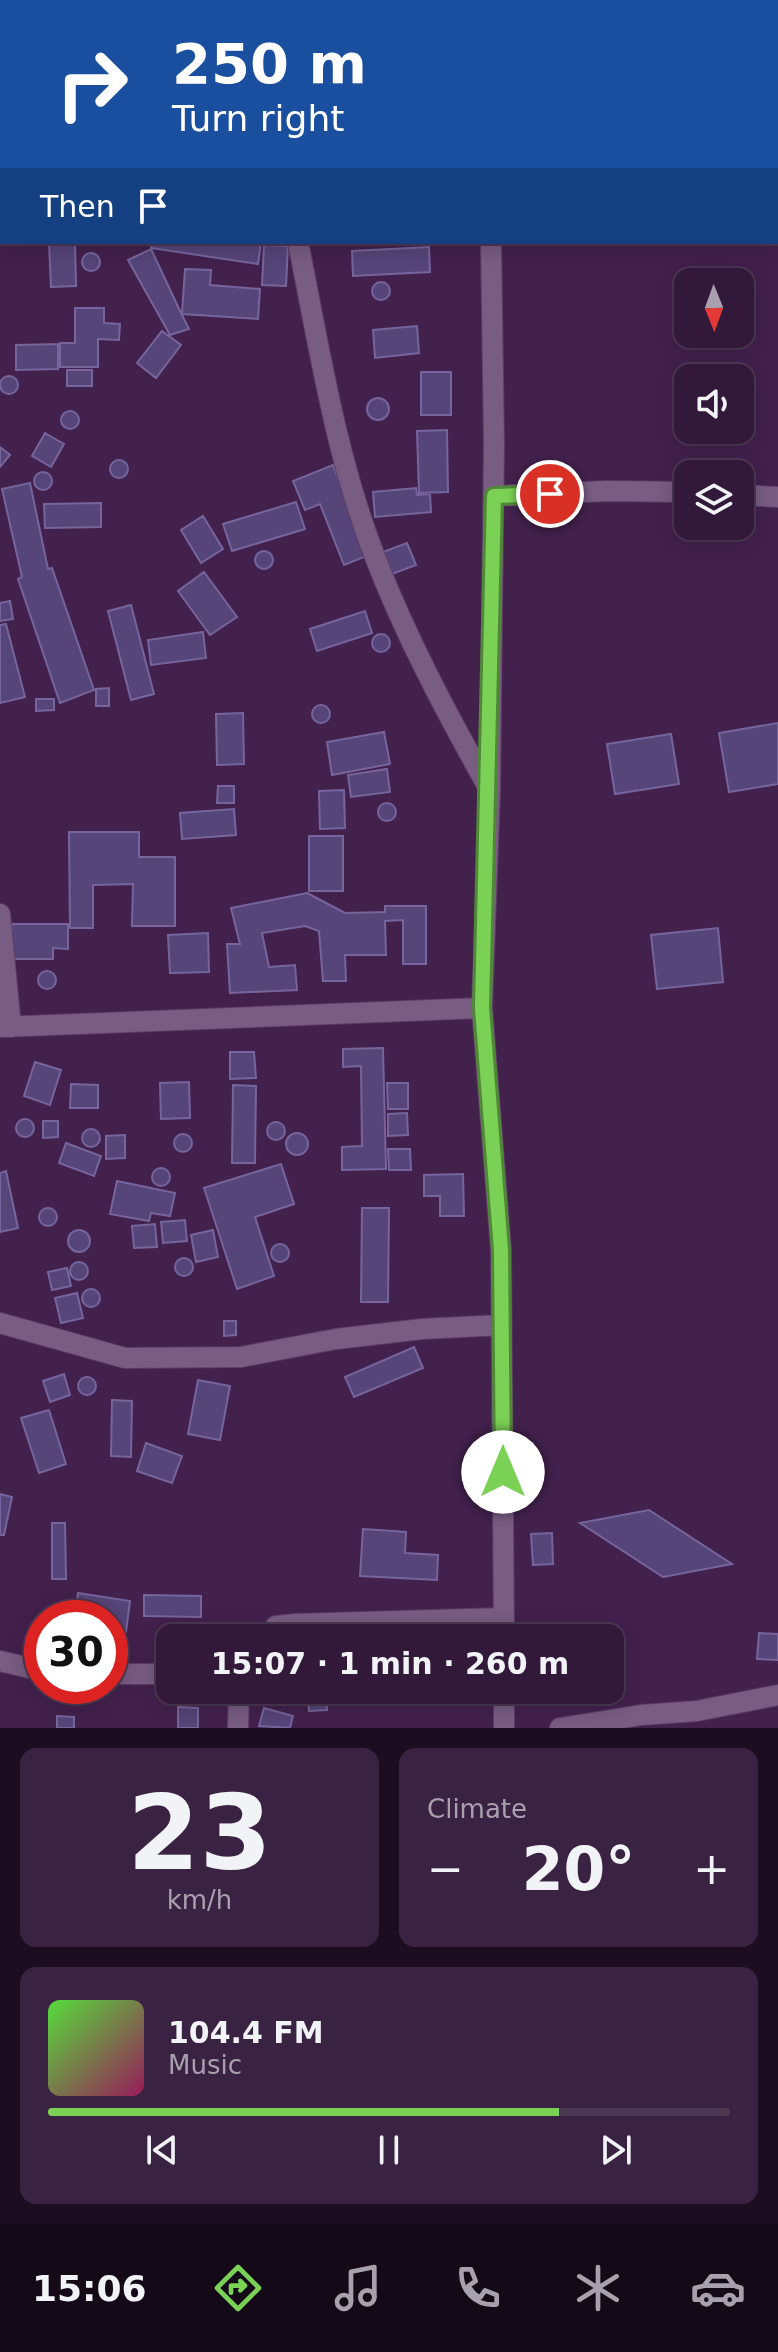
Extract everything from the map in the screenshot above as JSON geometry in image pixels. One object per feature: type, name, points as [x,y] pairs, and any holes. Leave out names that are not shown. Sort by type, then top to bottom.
[{"type":"street","points":[[298,244],[324,370],[374,554],[423,669],[490,791]]},
{"type":"street","points":[[491,244],[494,496],[490,791],[482,1008],[501,1250],[504,1624]]},
{"type":"street","points":[[494,496],[674,492]]},
{"type":"street","points":[[754,496],[778,497]]},
{"type":"street","points":[[0,914],[5,1027],[482,1008]]},
{"type":"street","points":[[0,1323],[125,1358],[241,1357],[336,1339],[422,1329],[502,1325]]},
{"type":"street","points":[[0,1661],[24,1667]]},
{"type":"street","points":[[128,1674],[156,1674]]},
{"type":"street","points":[[560,1728],[641,1715],[697,1711],[778,1695]]},
{"type":"street","points":[[238,1728],[239,1704]]},
{"type":"street","points":[[504,1704],[504,1728]]},
{"type":"building","points":[[49,244],[75,244],[76,286],[51,287]]},
{"type":"building","points":[[152,244],[261,244],[258,264],[151,248]]},
{"type":"building","points":[[264,245],[288,246],[286,286],[262,285]]},
{"type":"building","points":[[429,247],[430,272],[353,276],[352,251]]},
{"type":"building","points":[[151,249],[189,329],[170,335],[128,260]]},
{"type":"building","points":[[91,253],[100,262],[91,271],[82,262]]},
{"type":"building","points":[[185,269],[211,270],[210,285],[260,289],[258,319],[182,314]]},
{"type":"building","points":[[381,282],[390,291],[381,300],[372,291]]},
{"type":"building","points":[[75,308],[104,308],[104,323],[120,324],[119,340],[98,339],[98,367],[60,367],[60,343],[75,343]]},
{"type":"building","points":[[417,326],[419,353],[375,358],[373,330]]},
{"type":"building","points":[[162,331],[181,345],[156,378],[137,363]]},
{"type":"building","points":[[58,344],[58,369],[16,370],[16,345]]},
{"type":"building","points":[[67,370],[92,370],[92,386],[67,386]]},
{"type":"building","points":[[421,372],[451,372],[451,415],[421,415]]},
{"type":"building","points":[[9,376],[18,385],[9,394],[0,385]]},
{"type":"building","points":[[378,398],[386,401],[389,409],[386,417],[378,420],[370,417],[367,409],[370,401]]},
{"type":"building","points":[[70,411],[79,420],[70,429],[61,420]]},
{"type":"building","points":[[447,430],[448,492],[419,493],[417,431]]},
{"type":"building","points":[[45,433],[64,444],[51,467],[32,456]]},
{"type":"building","points":[[0,447],[10,455],[0,467]]},
{"type":"building","points":[[119,460],[128,469],[119,478],[110,469]]},
{"type":"building","points":[[333,465],[369,555],[344,565],[320,504],[305,510],[293,481]]},
{"type":"building","points":[[43,472],[52,481],[43,490],[34,481]]},
{"type":"building","points":[[30,483],[48,569],[52,568],[94,690],[60,703],[18,579],[22,577],[2,489]]},
{"type":"building","points":[[416,488],[417,495],[430,494],[431,512],[375,517],[373,492]]},
{"type":"building","points":[[296,502],[305,529],[232,551],[223,524]]},
{"type":"building","points":[[101,503],[101,527],[45,528],[44,504]]},
{"type":"building","points":[[203,516],[223,549],[201,563],[181,530]]},
{"type":"building","points":[[407,543],[416,565],[392,574],[383,552]]},
{"type":"building","points":[[264,551],[273,560],[264,569],[255,560]]},
{"type":"building","points":[[204,572],[237,617],[210,635],[178,591]]},
{"type":"building","points":[[10,601],[13,619],[0,621],[0,603]]},
{"type":"building","points":[[131,605],[154,694],[131,700],[108,611]]},
{"type":"building","points":[[365,611],[372,633],[317,651],[310,629]]},
{"type":"building","points":[[6,624],[25,697],[0,703],[0,625]]},
{"type":"building","points":[[203,632],[206,658],[151,665],[148,640]]},
{"type":"building","points":[[381,634],[390,643],[381,652],[372,643]]},
{"type":"building","points":[[109,688],[109,706],[96,706],[96,689]]},
{"type":"building","points":[[36,699],[54,699],[54,710],[36,711]]},
{"type":"building","points":[[321,705],[330,714],[321,723],[312,714]]},
{"type":"building","points":[[243,713],[244,764],[217,765],[216,714]]},
{"type":"building","points":[[778,723],[778,784],[729,792],[719,733]]},
{"type":"building","points":[[384,732],[390,764],[332,775],[327,742]]},
{"type":"building","points":[[671,734],[679,784],[615,794],[607,744]]},
{"type":"building","points":[[387,769],[390,792],[351,797],[348,775]]},
{"type":"building","points":[[218,786],[234,786],[234,803],[217,803]]},
{"type":"building","points":[[344,790],[345,828],[320,829],[319,791]]},
{"type":"building","points":[[387,803],[396,812],[387,821],[378,812]]},
{"type":"building","points":[[234,809],[236,835],[182,839],[180,813]]},
{"type":"building","points":[[69,832],[139,832],[139,857],[175,857],[175,926],[132,926],[133,884],[93,885],[93,928],[70,928]]},
{"type":"building","points":[[309,836],[343,836],[343,891],[309,891]]},
{"type":"building","points":[[307,893],[345,913],[385,912],[385,906],[426,906],[426,964],[403,964],[403,920],[385,921],[386,955],[345,955],[346,981],[323,981],[319,931],[305,926],[262,933],[269,967],[295,965],[297,990],[230,993],[227,944],[240,944],[231,908]]},
{"type":"building","points":[[12,924],[68,924],[68,949],[53,948],[53,959],[11,959]]},
{"type":"building","points":[[718,928],[723,982],[657,989],[651,935]]},
{"type":"building","points":[[208,933],[209,972],[170,973],[168,935]]},
{"type":"building","points":[[47,971],[56,980],[47,989],[38,980]]},
{"type":"building","points":[[383,1048],[386,1169],[342,1170],[342,1147],[362,1146],[361,1066],[343,1067],[343,1049]]},
{"type":"building","points":[[230,1052],[254,1052],[256,1078],[230,1079]]},
{"type":"building","points":[[35,1062],[61,1070],[50,1105],[24,1096]]},
{"type":"building","points":[[189,1082],[190,1118],[161,1119],[160,1083]]},
{"type":"building","points":[[387,1083],[408,1083],[408,1109],[388,1109]]},
{"type":"building","points":[[71,1084],[98,1085],[98,1108],[70,1108]]},
{"type":"building","points":[[233,1085],[256,1086],[255,1163],[232,1163]]},
{"type":"building","points":[[407,1113],[408,1135],[388,1136],[388,1114]]},
{"type":"building","points":[[25,1119],[34,1128],[25,1137],[16,1128]]},
{"type":"building","points":[[43,1121],[58,1121],[58,1137],[43,1138]]},
{"type":"building","points":[[276,1122],[285,1131],[276,1140],[267,1131]]},
{"type":"building","points":[[91,1129],[100,1138],[91,1147],[82,1138]]},
{"type":"building","points":[[297,1133],[305,1136],[308,1144],[305,1152],[297,1155],[289,1152],[286,1144],[289,1136]]},
{"type":"building","points":[[183,1134],[192,1143],[183,1152],[174,1143]]},
{"type":"building","points":[[125,1135],[125,1158],[106,1159],[106,1136]]},
{"type":"building","points":[[66,1143],[101,1156],[94,1176],[59,1163]]},
{"type":"building","points":[[388,1149],[410,1149],[411,1170],[389,1170]]},
{"type":"building","points":[[281,1164],[294,1204],[255,1217],[274,1276],[237,1289],[204,1188]]},
{"type":"building","points":[[161,1168],[170,1177],[161,1186],[152,1177]]},
{"type":"building","points":[[6,1171],[18,1228],[0,1232],[0,1173]]},
{"type":"building","points":[[463,1174],[464,1216],[440,1216],[440,1196],[424,1196],[424,1175]]},
{"type":"building","points":[[117,1181],[175,1193],[170,1216],[151,1213],[149,1221],[110,1214]]},
{"type":"building","points":[[48,1208],[57,1217],[48,1226],[39,1217]]},
{"type":"building","points":[[362,1208],[389,1208],[388,1302],[361,1302]]},
{"type":"building","points":[[185,1220],[187,1241],[163,1243],[161,1222]]},
{"type":"building","points":[[155,1224],[157,1247],[134,1248],[132,1226]]},
{"type":"building","points":[[79,1230],[87,1233],[90,1241],[87,1249],[79,1252],[71,1249],[68,1241],[71,1233]]},
{"type":"building","points":[[213,1230],[218,1257],[196,1262],[191,1235]]},
{"type":"building","points":[[280,1244],[289,1253],[280,1262],[271,1253]]},
{"type":"building","points":[[184,1258],[193,1267],[184,1276],[175,1267]]},
{"type":"building","points":[[79,1262],[88,1271],[79,1280],[70,1271]]},
{"type":"building","points":[[67,1268],[71,1286],[52,1290],[48,1272]]},
{"type":"building","points":[[91,1289],[100,1298],[91,1307],[82,1298]]},
{"type":"building","points":[[77,1293],[83,1318],[61,1323],[55,1298]]},
{"type":"building","points":[[224,1321],[236,1321],[236,1335],[224,1336]]},
{"type":"building","points":[[414,1347],[423,1368],[354,1397],[345,1377]]},
{"type":"building","points":[[64,1374],[70,1395],[50,1402],[43,1381]]},
{"type":"building","points":[[87,1377],[96,1386],[87,1395],[78,1386]]},
{"type":"building","points":[[198,1380],[230,1386],[220,1440],[188,1434]]},
{"type":"building","points":[[112,1400],[132,1401],[131,1457],[111,1456]]},
{"type":"building","points":[[49,1410],[66,1464],[39,1473],[21,1418]]},
{"type":"building","points":[[146,1443],[182,1456],[172,1483],[137,1471]]},
{"type":"building","points":[[0,1494],[12,1497],[4,1535],[0,1535]]},
{"type":"building","points":[[649,1510],[732,1564],[663,1577],[580,1523]]},
{"type":"building","points":[[52,1523],[65,1523],[66,1579],[52,1579]]},
{"type":"building","points":[[363,1529],[406,1532],[405,1553],[438,1555],[437,1580],[360,1576]]},
{"type":"building","points":[[552,1533],[553,1564],[533,1565],[531,1534]]},
{"type":"building","points":[[78,1593],[124,1600],[77,1600]]},
{"type":"building","points":[[144,1595],[201,1596],[201,1617],[144,1616]]},
{"type":"building","points":[[759,1633],[778,1634],[778,1660],[757,1659]]},
{"type":"building","points":[[308,1704],[327,1704],[327,1710],[309,1711]]},
{"type":"building","points":[[178,1707],[198,1708],[198,1728],[178,1728]]},
{"type":"building","points":[[264,1708],[293,1716],[290,1728],[259,1726]]},
{"type":"building","points":[[57,1716],[74,1717],[74,1728],[57,1728]]},
{"type":"route","points":[[503,1472],[501,1250],[482,1008],[490,791],[494,496],[550,494]]}]
